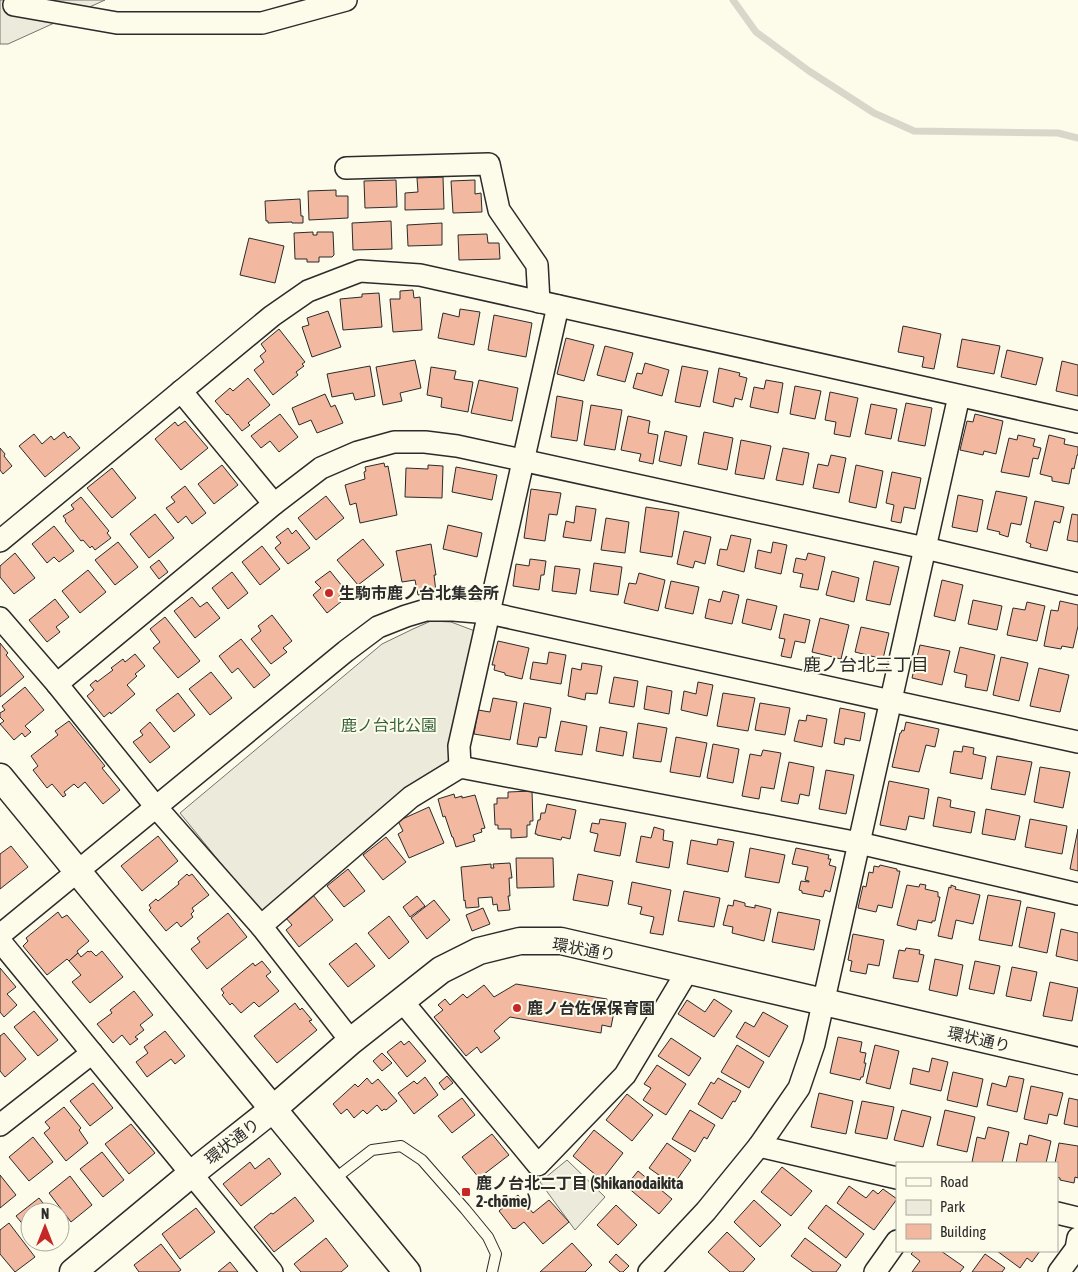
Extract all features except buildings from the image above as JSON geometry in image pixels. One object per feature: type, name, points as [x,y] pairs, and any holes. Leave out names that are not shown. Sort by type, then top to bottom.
[{"type":"street","points":[[20,0],[14,5],[117,23],[262,23],[346,0]]},
{"type":"street","points":[[346,168],[489,164],[499,210],[537,266],[548,304],[524,460],[459,746],[460,767]]},
{"type":"street","points":[[0,541],[272,316],[308,291],[360,271],[420,275],[1078,422]]},
{"type":"street","points":[[181,391],[274,504]]},
{"type":"street","points":[[649,1272],[706,1211],[759,1146],[799,1088],[814,1044],[959,396]]},
{"type":"street","points":[[57,684],[274,504],[321,468],[358,452],[394,442],[424,442],[457,446],[925,548],[1078,584]]},
{"type":"street","points":[[0,935],[346,651],[378,627],[426,610],[489,613],[1078,742]]},
{"type":"street","points":[[0,618],[57,684],[156,807],[262,926],[351,1041]]},
{"type":"street","points":[[262,926],[411,796],[460,767],[859,843],[1078,894]]},
{"type":"street","points":[[0,777],[407,1272]]},
{"type":"street","points":[[0,942],[272,1272]]},
{"type":"street","name":"環状通り","points":[[73,1272],[273,1109],[351,1041],[441,970],[479,951],[520,942],[561,942],[1078,1061]]},
{"type":"street","points":[[402,1001],[538,1165],[625,1075],[688,970]]},
{"type":"street","points":[[0,1125],[92,1053]]},
{"type":"street","points":[[759,1146],[896,1178]]},
{"type":"street","points":[[1058,1213],[1078,1218]]},
{"type":"street","points":[[1059,1272],[1076,1249],[1078,1238]]},
{"type":"street","points":[[875,1272],[896,1241]]},
{"type":"lane","points":[[332,1180],[372,1150],[401,1146],[422,1160],[488,1237],[496,1254],[492,1272]]},
{"type":"green space","points":[[0,0],[105,0],[8,44],[0,44]]},
{"type":"green space","name":"鹿ノ台北公園","points":[[431,621],[451,622],[475,631],[450,768],[262,914],[180,813],[382,644]]},
{"type":"shaded area","points":[[567,1160],[605,1197],[575,1230],[540,1182]]},
{"type":"waterway","points":[[733,0],[756,32],[809,71],[874,113],[914,131],[1058,133],[1078,138]]},
{"type":"place","name":"生駒市鹿ノ台北集会所","points":[[329,593]]},
{"type":"place","name":"鹿ノ台佐保保育園","points":[[517,1008]]},
{"type":"place","name":"鹿ノ台北二丁目 (Shikanodaikita 2-chōme)","points":[[466,1192]]},
{"type":"district","name":"鹿ノ台北三丁目","points":[[866,664]]}]
